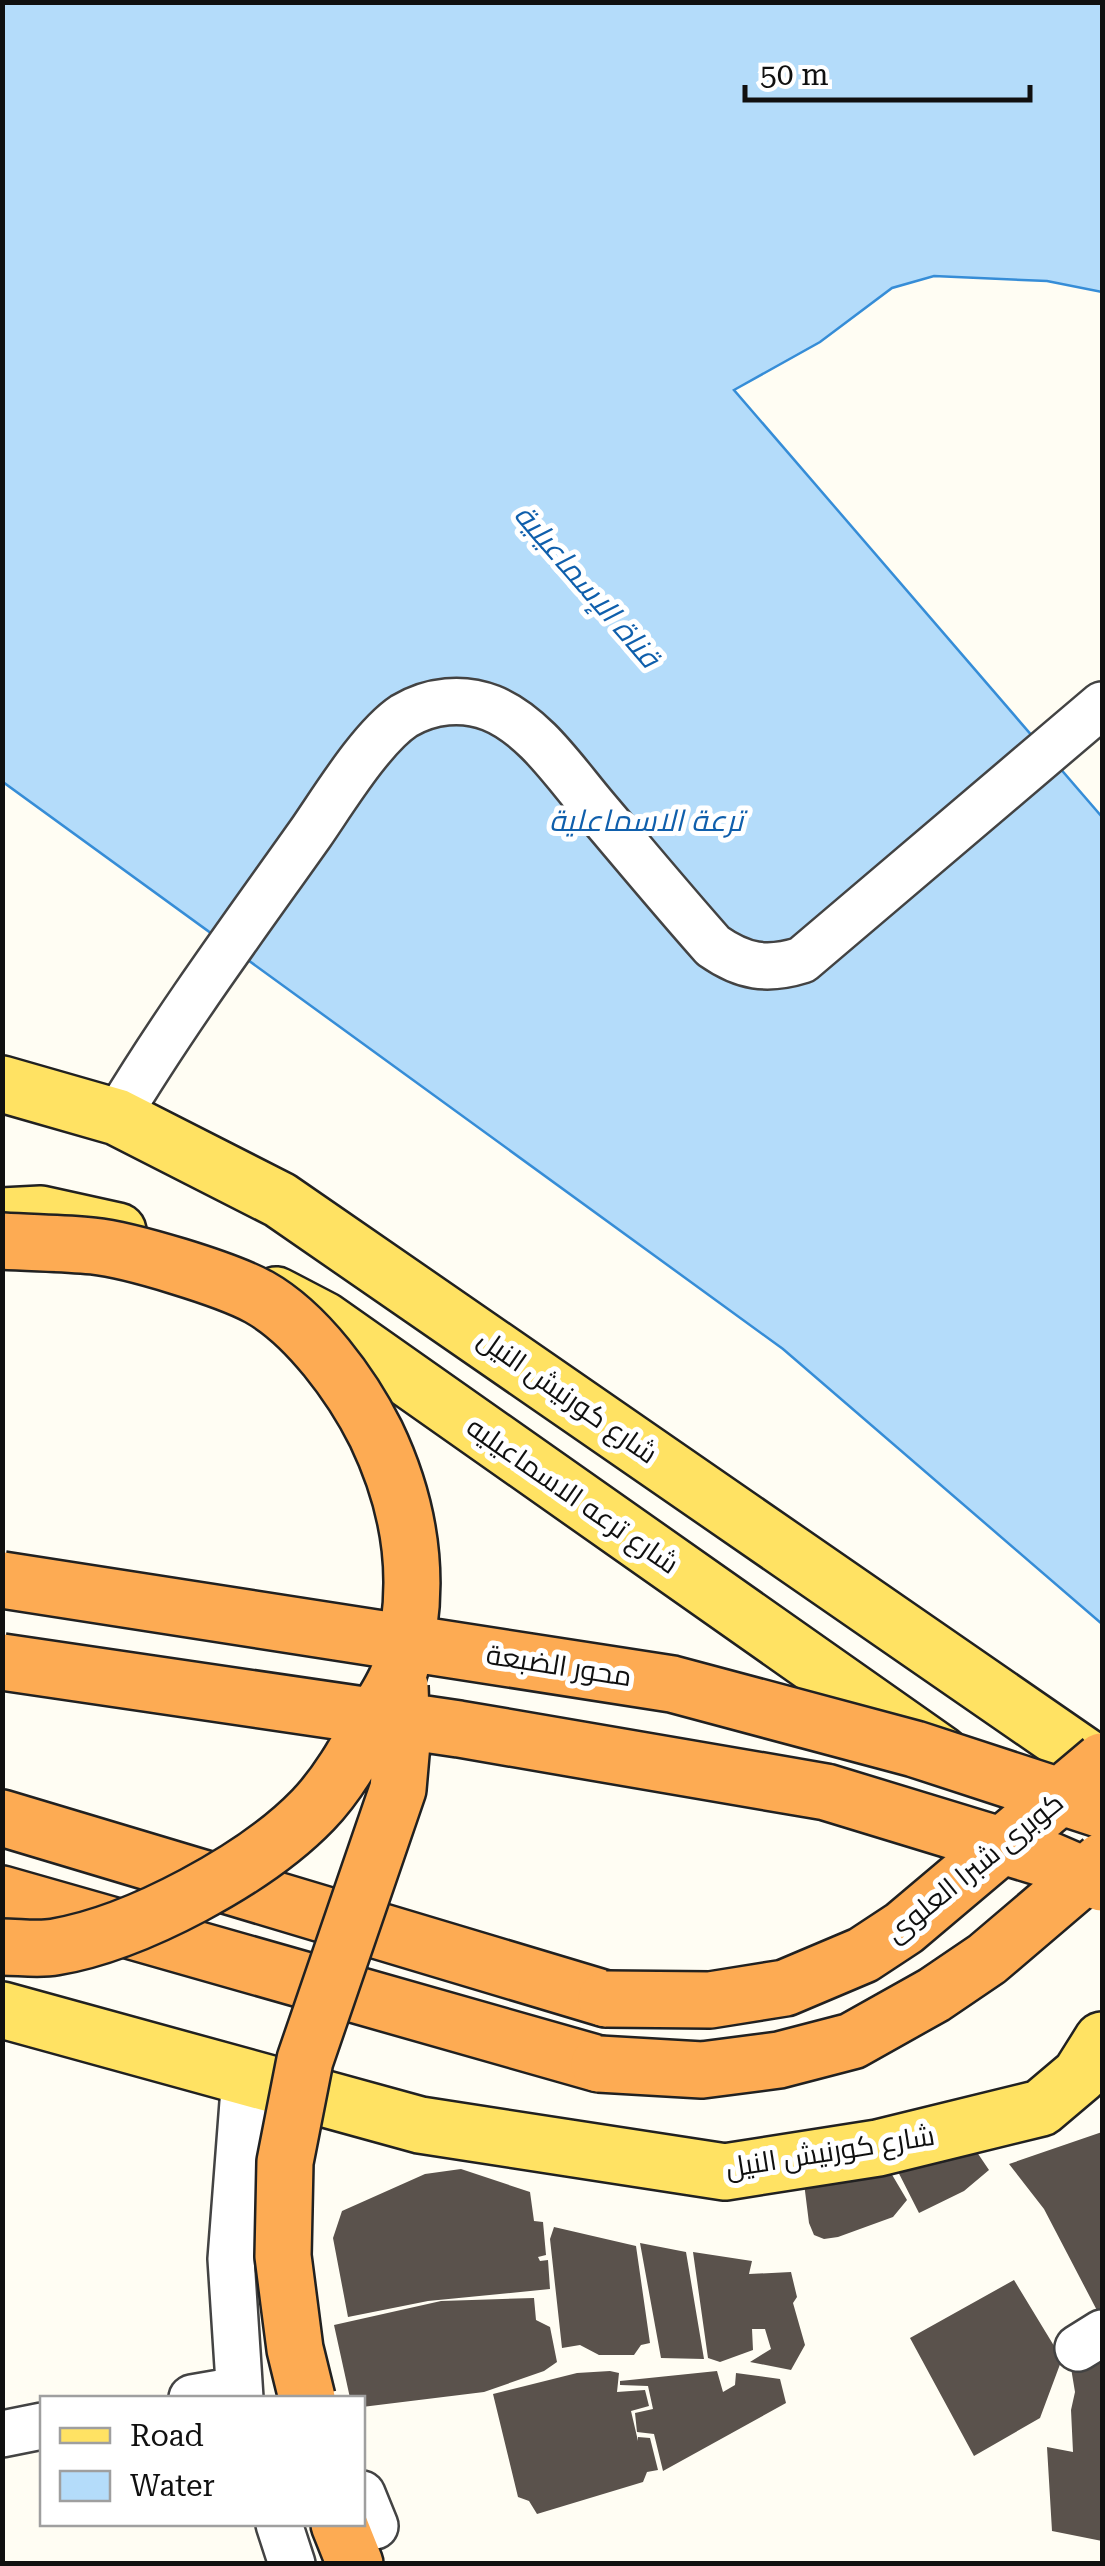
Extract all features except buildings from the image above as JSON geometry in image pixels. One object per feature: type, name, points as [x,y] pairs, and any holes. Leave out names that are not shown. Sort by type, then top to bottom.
[{"type":"highway","points":[[2,1241],[97,1246],[198,1274],[260,1297],[298,1328],[358,1397],[395,1474],[410,1540],[412,1594],[399,1671],[402,1743],[398,1789],[305,2060],[285,2162],[283,2256],[295,2349],[307,2396]]},
{"type":"highway","name":"محور الضبعة","points":[[2,1580],[672,1684],[916,1750],[1102,1810]]},
{"type":"highway","points":[[2,1662],[459,1729],[826,1792],[1049,1860],[1102,1884]]},
{"type":"highway","points":[[2,1946],[54,1947],[143,1920],[194,1895],[272,1846],[313,1810],[344,1773],[399,1671]]},
{"type":"highway","name":"كوبرى شبرا العلوى","points":[[2,1818],[606,1999],[710,2000],[786,1988],[863,1955],[904,1928],[1102,1764]]},
{"type":"highway","points":[[2,1894],[599,2064],[702,2070],[778,2060],[852,2041],[988,1959],[1102,1864]]},
{"type":"main road","name":"شارع كورنيش النيل","points":[[2,1084],[118,1117],[280,1200],[1102,1764]]},
{"type":"main road","name":"شارع ترعه الاسماعيليه","points":[[2,1216],[41,1214],[135,1235],[232,1272],[324,1320],[1102,1864]]},
{"type":"main road","name":"شارع كورنيش النيل","points":[[2,2010],[420,2125],[725,2172],[878,2148],[1041,2108],[1095,2061]]},
{"type":"street","points":[[118,1117],[214,969],[347,781],[403,717],[432,703],[464,701],[494,709],[520,727],[554,759],[713,946],[732,960],[755,967],[779,967],[802,960],[1102,704]]},
{"type":"street","points":[[239,2394],[230,2258],[245,2076]]},
{"type":"street","points":[[310,2094],[305,2220],[310,2283],[332,2396]]},
{"type":"street","points":[[2,2434],[40,2426]]},
{"type":"street","points":[[280,2526],[292,2564]]},
{"type":"water","points":[[3,3],[1102,3],[1102,292],[1047,281],[934,276],[892,288],[820,342],[734,390],[1102,817],[1102,1624],[783,1349],[3,782]]},
{"type":"water label","name":"قناة الإسماعيلية","points":[[587,586]]},
{"type":"water label","name":"ترعة الاسماعلية","points":[[646,821]]}]
